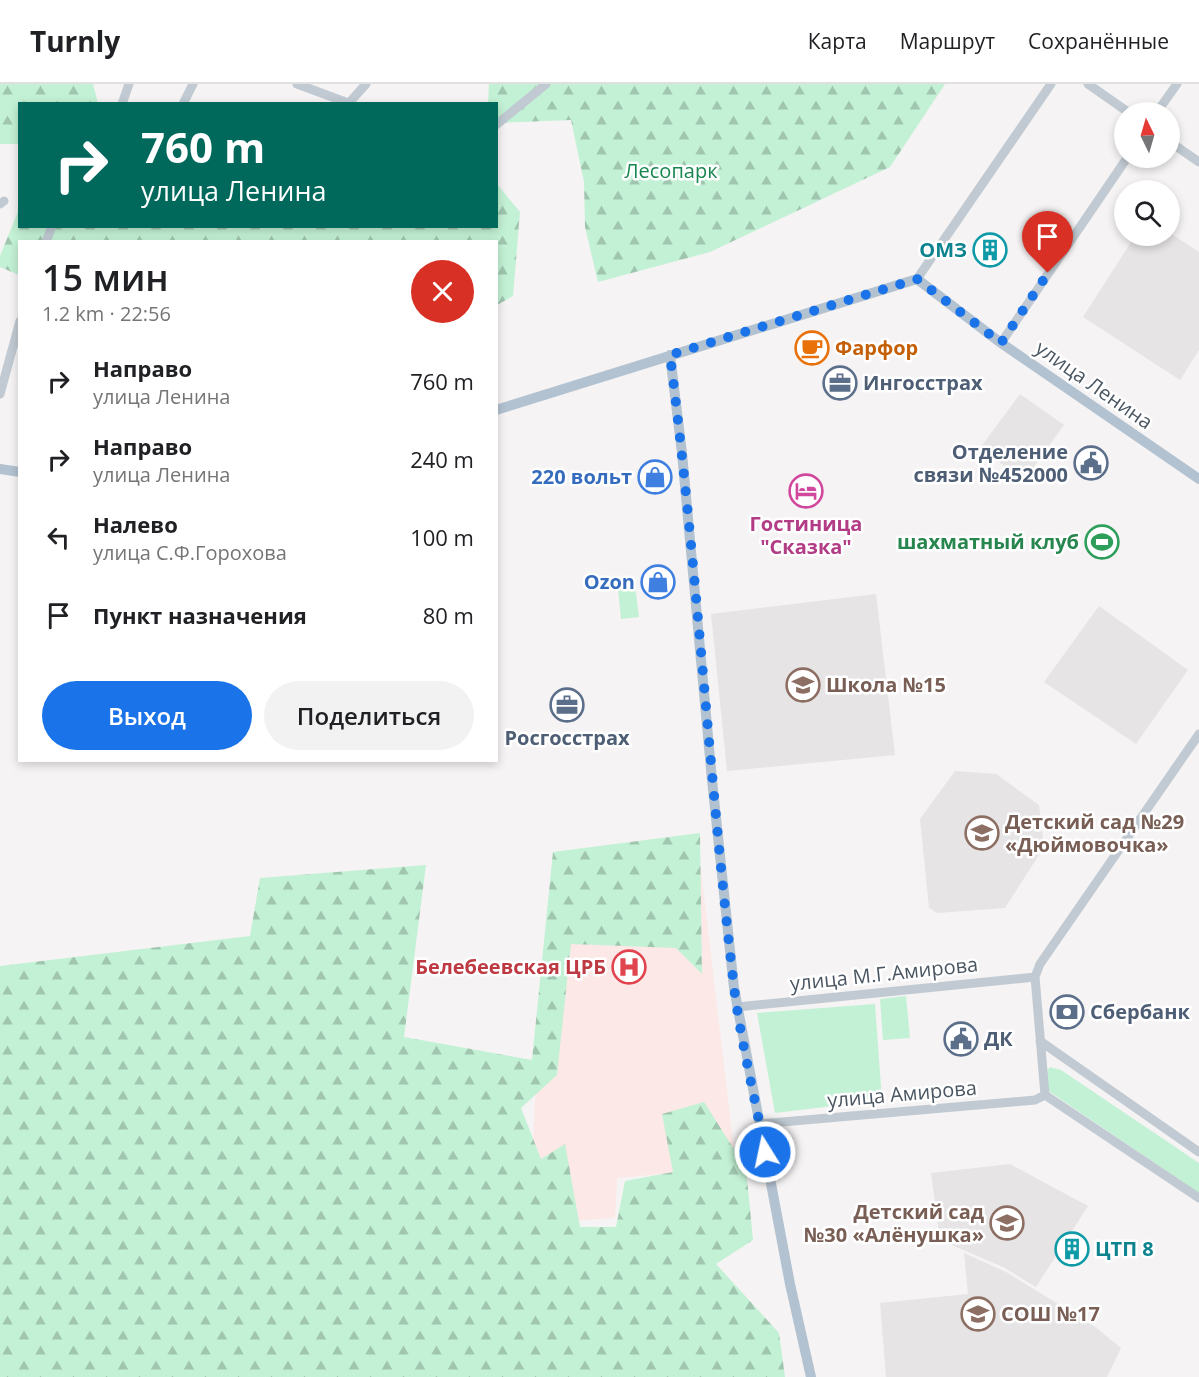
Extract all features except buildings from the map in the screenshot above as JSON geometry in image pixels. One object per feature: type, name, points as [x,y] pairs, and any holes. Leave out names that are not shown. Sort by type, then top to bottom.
[{"type":"main road","name":"улица Ленина","points":[[917,279],[1001,343],[1199,479]]},
{"type":"main road","points":[[498,409],[917,279]]},
{"type":"main road","points":[[670,355],[682,453],[712,780],[737,1007],[790,1284],[811,1377]]},
{"type":"main road","points":[[0,470],[18,472]]},
{"type":"street","points":[[124,102],[129,84]]},
{"type":"street","points":[[184,102],[193,84]]},
{"type":"street","points":[[297,84],[347,102]]},
{"type":"street","points":[[351,102],[366,84]]},
{"type":"street","points":[[498,123],[546,84]]},
{"type":"street","points":[[917,279],[1051,84]]},
{"type":"street","points":[[1088,84],[1114,102]]},
{"type":"street","points":[[1164,102],[1177,84]]},
{"type":"street","points":[[1180,149],[1199,162]]},
{"type":"street","points":[[1001,343],[1120,168]]},
{"type":"street","points":[[0,394],[18,328]]},
{"type":"street","points":[[1199,734],[1040,964],[1035,977],[1045,1095],[1199,1198]]},
{"type":"street","name":"улица М.Г.Амирова","points":[[737,1007],[1035,977]]},
{"type":"street","points":[[1040,1041],[1199,1152]]},
{"type":"street","name":"улица Амирова","points":[[760,1124],[1035,1100],[1045,1095]]},
{"type":"shaded area","points":[[1180,240],[1199,252],[1199,350],[1180,380],[1083,317],[1129,246],[1180,246]]},
{"type":"shaded area","points":[[1020,394],[1064,425],[1024,480],[980,448]]},
{"type":"shaded area","name":"Школа №15","points":[[876,594],[895,755],[727,771],[711,614]]},
{"type":"shaded area","points":[[1099,606],[1188,670],[1136,744],[1044,682]]},
{"type":"shaded area","name":"Детский сад №29 «Дюймовочка»","points":[[955,771],[996,774],[1039,805],[1044,847],[1005,908],[937,913],[929,908],[920,819]]},
{"type":"shaded area","name":"Белебеевская ЦРБ","points":[[697,837],[736,1167],[617,1178],[615,1218],[529,1223],[536,1081],[555,853]]},
{"type":"shaded area","name":"Детский сад №30 «Алёнушка»","points":[[1010,1164],[1088,1206],[1036,1287],[1003,1267],[940,1240],[931,1173]]},
{"type":"shaded area","name":"СОШ №17","points":[[964,1253],[1006,1272],[1094,1326],[1121,1348],[1107,1377],[886,1377],[880,1303],[968,1294]]},
{"type":"green space","points":[[0,84],[93,84],[98,102],[18,102],[18,144],[0,144]]},
{"type":"green space","name":"Лесопарк","points":[[489,84],[945,84],[890,167],[710,252],[598,282],[585,227],[584,182],[571,120],[498,123],[498,102],[488,102]]},
{"type":"green space","points":[[498,185],[520,212],[513,296],[498,304],[498,240],[18,240],[18,275],[0,267],[0,256],[18,211],[18,228],[498,228]]},
{"type":"green space","points":[[617,578],[634,578],[639,617],[621,619]]},
{"type":"green space","points":[[700,833],[702,974],[676,948],[571,944],[557,1075],[521,1108],[541,1159],[565,1144],[580,1227],[616,1227],[625,1181],[673,1172],[662,1114],[704,1102],[746,1168],[753,1240],[716,1264],[779,1333],[785,1377],[0,1377],[0,966],[250,936],[260,878],[426,865],[404,1037],[532,1060],[553,852]]},
{"type":"green space","points":[[906,996],[910,1038],[883,1040],[880,999]]},
{"type":"green space","points":[[875,1004],[882,1100],[775,1113],[757,1013]]},
{"type":"green space","points":[[1050,1067],[1061,1070],[1199,1163],[1199,1193],[1047,1090],[1043,1076]]},
{"type":"place","name":"ОМЗ","points":[[990,250]]},
{"type":"place","name":"Фарфор","points":[[812,348]]},
{"type":"place","name":"Ингосстрах","points":[[840,383]]},
{"type":"place","name":"Отделение связи №452000","points":[[1091,463]]},
{"type":"place","name":"220 вольт","points":[[655,477]]},
{"type":"place","name":"Гостиница \"Сказка\"","points":[[806,491]]},
{"type":"place","name":"шахматный клуб","points":[[1102,542]]},
{"type":"place","name":"Ozon","points":[[658,582]]},
{"type":"place","name":"Школа №15","points":[[803,685]]},
{"type":"place","name":"Росгосстрах","points":[[567,705]]},
{"type":"place","name":"Детский сад №29 «Дюймовочка»","points":[[982,833]]},
{"type":"place","name":"Белебеевская ЦРБ","points":[[629,967]]},
{"type":"place","name":"Сбербанк","points":[[1067,1012]]},
{"type":"place","name":"ДК","points":[[961,1039]]},
{"type":"place","name":"Детский сад №30 «Алёнушка»","points":[[1007,1223]]},
{"type":"place","name":"ЦТП 8","points":[[1072,1249]]},
{"type":"place","name":"СОШ №17","points":[[978,1314]]},
{"type":"route","points":[[765,1152],[734,988],[682,453],[670,355],[917,279],[1001,343],[1048,273]]}]
